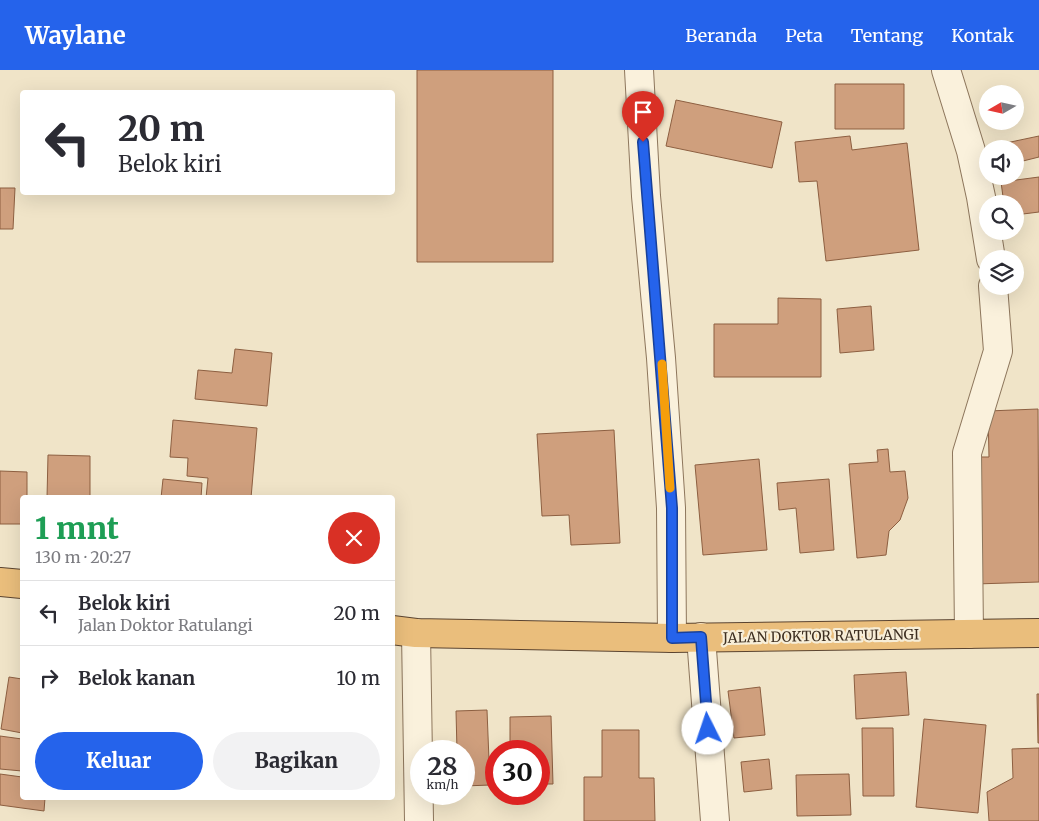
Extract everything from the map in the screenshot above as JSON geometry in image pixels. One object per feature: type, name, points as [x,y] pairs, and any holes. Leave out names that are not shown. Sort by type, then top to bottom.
[{"type":"highway","points":[[0,582],[20,584]]},
{"type":"highway","name":"JALAN DOKTOR RATULANGI","points":[[404,632],[672,638],[1039,633]]},
{"type":"street","points":[[639,70],[646,196],[672,508],[672,638]]},
{"type":"street","points":[[946,70],[975,170],[989,250]]},
{"type":"street","points":[[969,634],[967,453],[998,351],[994,295]]},
{"type":"street","points":[[404,632],[419,821]]},
{"type":"street","points":[[701,637],[715,821]]},
{"type":"building","points":[[417,70],[553,70],[553,262],[417,262]]},
{"type":"building","points":[[835,84],[904,84],[904,129],[835,129]]},
{"type":"building","points":[[676,100],[782,122],[772,168],[666,146]]},
{"type":"building","points":[[850,136],[852,150],[907,143],[919,250],[826,261],[817,181],[799,182],[795,142]]},
{"type":"building","points":[[1039,136],[1039,157],[1024,161],[1024,140],[1020,140]]},
{"type":"building","points":[[1039,177],[1039,212],[1024,214],[1024,195],[1003,195],[1001,185],[1024,185],[1024,179]]},
{"type":"building","points":[[0,188],[15,188],[13,229],[0,229]]},
{"type":"building","points":[[778,298],[821,299],[821,377],[714,377],[714,324],[778,324]]},
{"type":"building","points":[[871,306],[874,350],[840,353],[837,309]]},
{"type":"building","points":[[235,349],[272,353],[267,406],[195,399],[198,370],[232,373]]},
{"type":"building","points":[[1038,409],[1039,582],[975,584],[970,457],[989,457],[988,411]]},
{"type":"building","points":[[173,420],[257,428],[251,495],[206,495],[208,478],[187,476],[188,458],[170,457]]},
{"type":"building","points":[[614,430],[620,543],[571,545],[569,515],[542,516],[537,434]]},
{"type":"building","points":[[888,449],[890,472],[905,471],[908,498],[900,520],[889,531],[886,555],[857,558],[849,464],[878,462],[877,450]]},
{"type":"building","points":[[48,455],[90,456],[90,495],[47,495]]},
{"type":"building","points":[[759,459],[767,550],[703,555],[695,465]]},
{"type":"building","points":[[0,471],[27,472],[27,495],[20,495],[20,524],[0,524]]},
{"type":"building","points":[[163,479],[202,483],[201,495],[161,495]]},
{"type":"building","points":[[829,479],[834,550],[800,553],[796,508],[779,510],[777,483]]},
{"type":"building","points":[[906,672],[909,715],[856,719],[854,675]]},
{"type":"building","points":[[9,677],[20,679],[20,733],[1,729]]},
{"type":"building","points":[[760,687],[765,735],[734,738],[728,691]]},
{"type":"building","points":[[1037,694],[1039,694],[1039,743],[1038,743]]},
{"type":"building","points":[[487,710],[488,740],[485,740],[485,785],[475,786],[475,740],[457,740],[456,711]]},
{"type":"building","points":[[551,716],[553,784],[550,784],[550,740],[510,740],[510,717]]},
{"type":"building","points":[[924,719],[986,725],[978,813],[916,807]]},
{"type":"building","points":[[862,728],[893,728],[894,796],[863,796]]},
{"type":"building","points":[[602,730],[639,730],[639,778],[654,778],[655,821],[584,821],[584,777],[602,777]]},
{"type":"building","points":[[0,736],[20,739],[20,771],[0,769]]},
{"type":"building","points":[[1039,748],[1039,821],[989,821],[987,792],[1013,778],[1012,749]]},
{"type":"building","points":[[769,759],[772,789],[744,792],[741,762]]},
{"type":"building","points":[[0,774],[20,777],[20,800],[45,800],[44,811],[0,805]]},
{"type":"building","points":[[849,774],[851,815],[797,816],[796,775]]},
{"type":"slow traffic","points":[[662,364],[670,488]]},
{"type":"route","points":[[643,142],[672,508],[672,638],[701,637],[708,729]]}]
